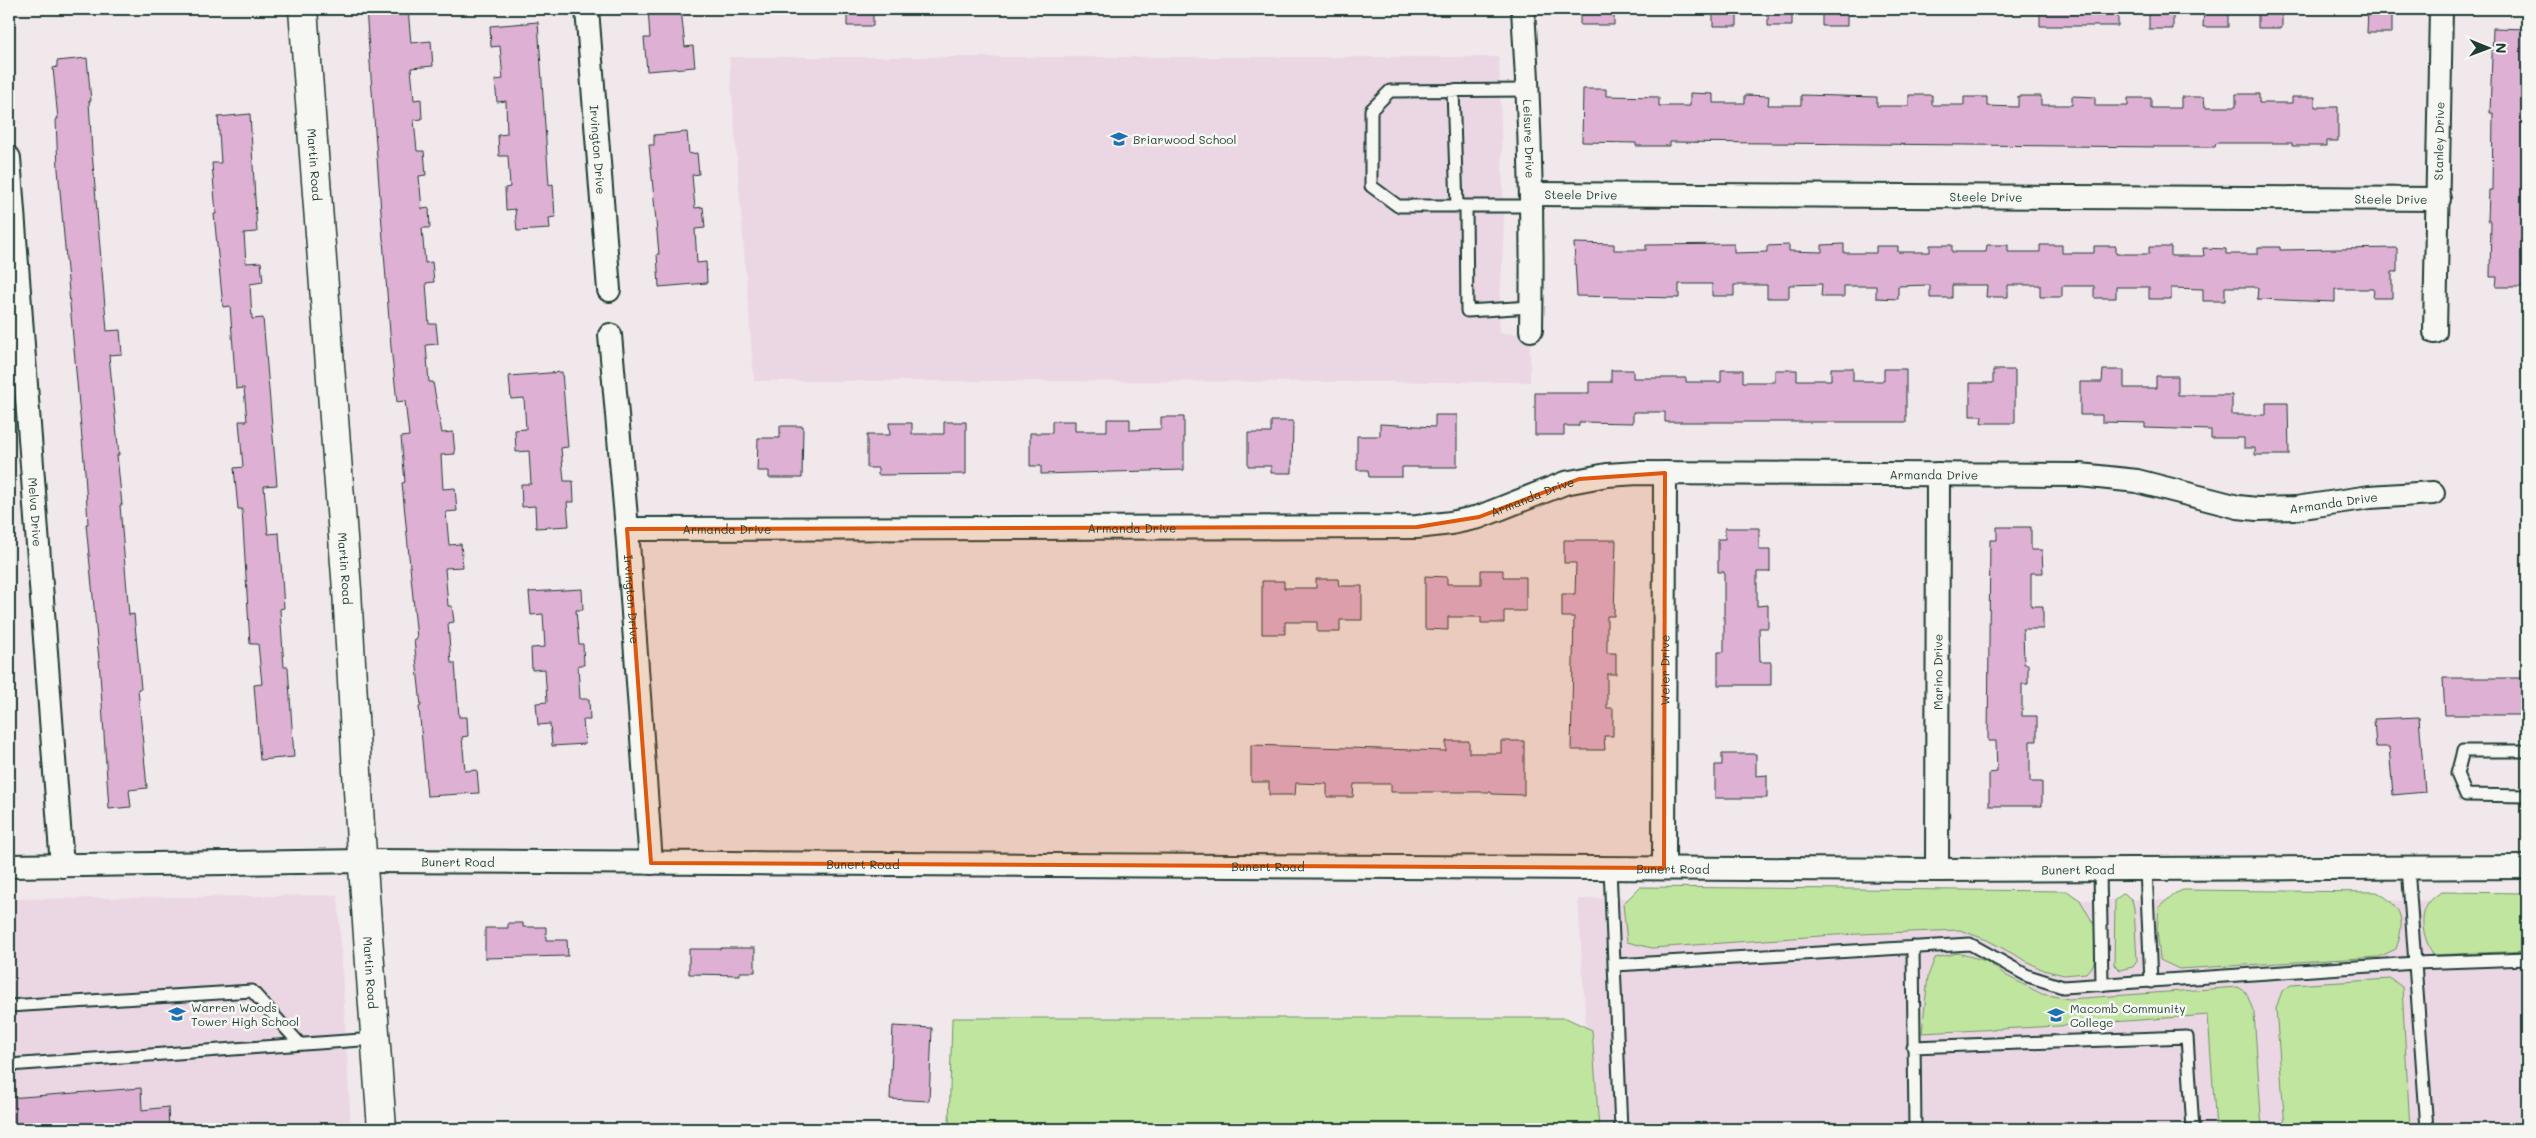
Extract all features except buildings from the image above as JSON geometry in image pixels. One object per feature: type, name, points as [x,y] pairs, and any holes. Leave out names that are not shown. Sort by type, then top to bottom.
[{"type":"street","name":"Martin Road","points":[[303,9],[347,590],[382,1129]]},
{"type":"street","name":"Irvington Drive","points":[[587,9],[609,290]]},
{"type":"street","name":"Leisure Drive","points":[[1523,9],[1529,90],[1532,200],[1531,330]]},
{"type":"street","name":"Stanley Drive","points":[[2435,332],[2439,199],[2441,9]]},
{"type":"street","name":"Melva Drive","points":[[9,158],[62,866]]},
{"type":"street","name":"Steele Drive","points":[[1532,200],[2439,199]]},
{"type":"street","name":"Irvington Drive","points":[[610,335],[627,529],[651,863]]},
{"type":"street","name":"Armanda Drive","points":[[627,529],[1417,527],[1451,524],[1480,517],[1550,487],[1579,479],[1607,475],[1665,473],[1938,474],[2115,478],[2164,487],[2238,507],[2257,509],[2296,508],[2370,497],[2433,493]]},
{"type":"street","name":"Weier Drive","points":[[1664,868],[1665,473]]},
{"type":"street","name":"Marino Drive","points":[[1937,870],[1938,474]]},
{"type":"street","name":"Bunert Road","points":[[9,866],[364,861],[1937,870],[2527,867]]},
{"type":"lane","points":[[1454,90],[1462,206],[1466,311],[1531,307]]},
{"type":"lane","points":[[1529,90],[1390,91],[1371,110],[1371,186],[1398,206],[1462,206],[1532,200]]},
{"type":"lane","points":[[2527,751],[2463,751],[2458,774],[2466,795],[2527,796]]},
{"type":"lane","points":[[2408,867],[2427,1129]]},
{"type":"lane","points":[[1610,868],[1621,1129]]},
{"type":"lane","points":[[2146,869],[2150,982]]},
{"type":"lane","points":[[2100,870],[2102,985]]},
{"type":"lane","points":[[1615,965],[1970,944],[2044,982],[2063,988],[2415,963],[2527,959]]},
{"type":"lane","points":[[1913,947],[1915,1129]]},
{"type":"lane","points":[[9,1006],[252,991],[299,1043]]},
{"type":"lane","points":[[1913,1047],[2187,1037],[2193,1129]]},
{"type":"lane","points":[[9,1065],[375,1039]]},
{"type":"highlighted area","points":[[1665,473],[1664,868],[651,863],[627,529],[1417,527],[1479,517],[1579,479]]},
{"type":"shaded area","name":"Briarwood School","points":[[729,57],[1499,57],[1504,221],[1499,333],[1530,334],[1530,382],[754,381]]},
{"type":"shaded area","name":"Warren Woods Tower High School","points":[[338,895],[351,1129],[9,1129],[9,899]]},
{"type":"shaded area","name":"Macomb Community College","points":[[1578,899],[2527,901],[2527,1129],[1592,1129]]},
{"type":"green space","points":[[1640,887],[2067,891],[2080,900],[2101,937],[2093,965],[2086,973],[2064,975],[2043,970],[1987,940],[1960,930],[1835,935],[1652,948],[1627,942],[1623,904]]},
{"type":"green space","points":[[2183,890],[2377,892],[2393,903],[2400,916],[2401,931],[2396,949],[2379,957],[2179,969],[2160,960],[2157,929],[2159,907],[2174,894]]},
{"type":"green space","points":[[2442,892],[2527,893],[2527,951],[2433,955],[2423,929],[2424,912],[2433,898]]},
{"type":"green space","points":[[2124,893],[2132,900],[2134,908],[2137,961],[2133,967],[2119,970],[2114,965],[2115,900]]},
{"type":"green space","points":[[1958,953],[1986,961],[2007,976],[2042,994],[2069,999],[2238,987],[2246,992],[2254,1013],[2262,1129],[2216,1129],[2208,1015],[2058,1026],[1922,1033],[1928,976],[1935,958]]},
{"type":"green space","points":[[2391,979],[2402,987],[2410,1129],[2285,1129],[2276,1008],[2282,991],[2291,985]]},
{"type":"green space","points":[[952,1018],[1566,1018],[1592,1030],[1599,1129],[857,1129],[949,1126]]},
{"type":"place","name":"Briarwood School","points":[[1119,139]]},
{"type":"place","name":"Warren Woods Tower High School","points":[[177,1014]]},
{"type":"place","name":"Macomb Community College","points":[[2056,1015]]}]
